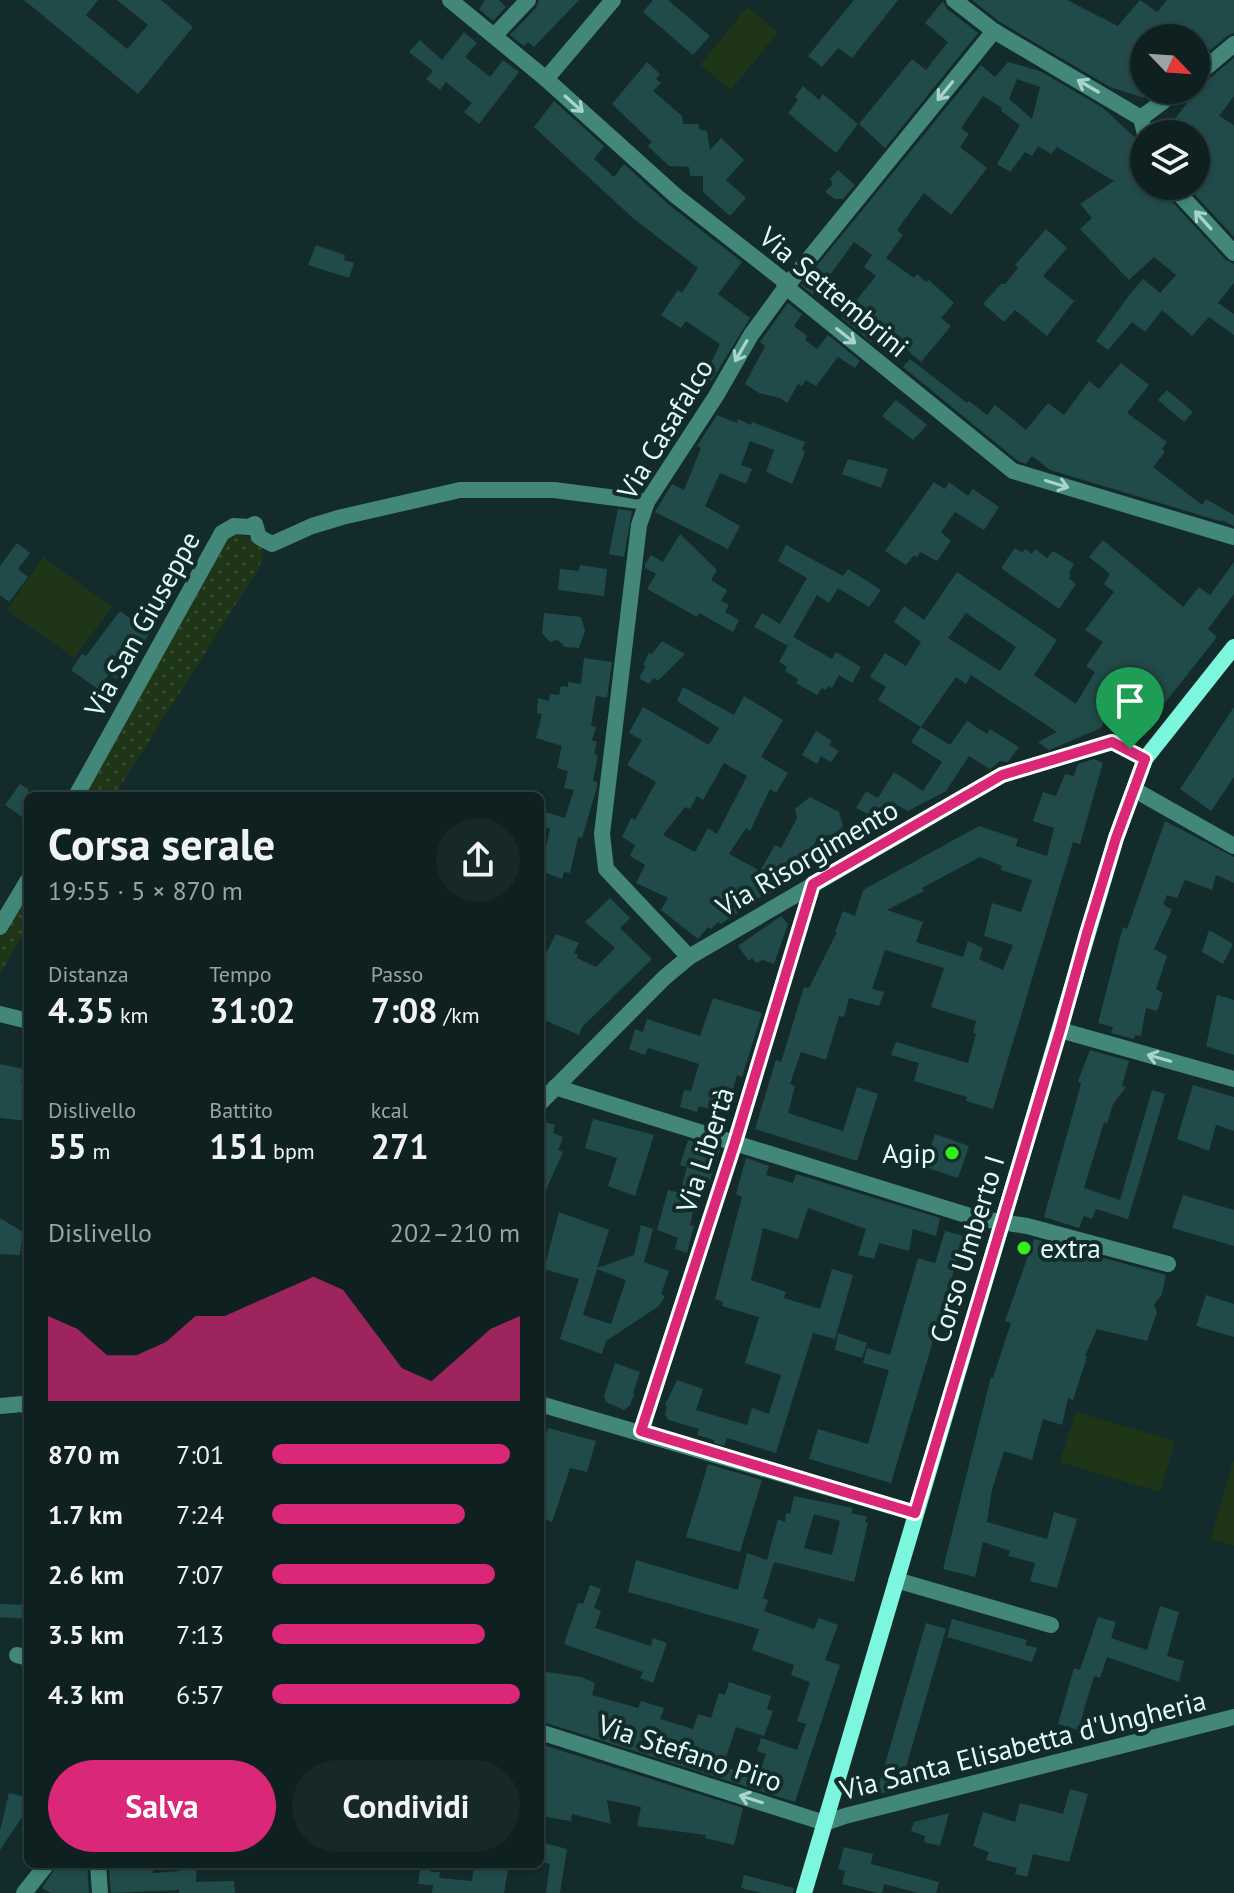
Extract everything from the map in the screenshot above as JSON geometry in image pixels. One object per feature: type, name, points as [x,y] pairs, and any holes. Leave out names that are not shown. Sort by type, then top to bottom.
[{"type":"street","name":"Via Settembrini","points":[[450,0],[546,79],[676,196],[782,279],[786,287],[1013,471],[1234,537]]},
{"type":"street","points":[[495,35],[528,0]]},
{"type":"street","points":[[546,79],[613,0]]},
{"type":"street","points":[[954,0],[994,31],[1134,120]]},
{"type":"street","name":"Via Casafalco","points":[[689,957],[606,869],[604,859],[602,834],[639,525],[647,502],[716,396],[751,335],[786,287],[994,31]]},
{"type":"street","points":[[1210,64],[1234,44]]},
{"type":"street","points":[[1149,120],[1164,104]]},
{"type":"street","points":[[1185,200],[1234,253]]},
{"type":"street","name":"Via San Giuseppe","points":[[78,792],[222,533],[229,528],[255,524],[259,537],[272,544],[327,521],[460,490],[554,490],[647,502]]},
{"type":"street","name":"Corso Umberto I","points":[[804,1893],[1116,838],[1145,759],[1234,647]]},
{"type":"street","name":"Via Risorgimento","points":[[544,1099],[664,978],[689,957],[1002,775],[1112,742],[1145,759]]},
{"type":"street","points":[[1135,790],[1234,846]]},
{"type":"street","name":"Via Libertà","points":[[641,1431],[735,1142],[813,884]]},
{"type":"street","points":[[0,927],[24,887]]},
{"type":"street","points":[[0,1014],[24,1020]]},
{"type":"street","points":[[1060,1030],[1234,1079]]},
{"type":"street","points":[[555,1087],[976,1218],[1027,1226],[1168,1264]]},
{"type":"street","points":[[0,1406],[24,1405]]},
{"type":"street","points":[[544,1405],[915,1513]]},
{"type":"street","points":[[896,1580],[1051,1625]]},
{"type":"street","name":"Via Santa Elisabetta d'Ungheria","points":[[825,1823],[1234,1717]]},
{"type":"street","name":"Via Stefano Piro","points":[[544,1733],[825,1823]]},
{"type":"street","points":[[24,1893],[44,1868]]},
{"type":"street","points":[[98,1868],[100,1893]]},
{"type":"green space","points":[[747,7],[778,32],[731,90],[700,65]]},
{"type":"green space","points":[[233,534],[245,536],[260,544],[264,555],[259,568],[117,792],[85,792],[227,537]]},
{"type":"green space","points":[[43,557],[112,607],[74,658],[7,610]]},
{"type":"green space","points":[[24,899],[24,933],[0,973],[0,939]]},
{"type":"green space","points":[[1076,1412],[1175,1441],[1160,1492],[1060,1462]]},
{"type":"green space","points":[[1234,1462],[1234,1546],[1211,1539]]},
{"type":"building","points":[[24,0],[98,0],[86,15],[127,49],[148,25],[117,0],[161,0],[193,27],[138,94]]},
{"type":"building","points":[[485,0],[499,0],[506,7],[493,21],[479,9]]},
{"type":"building","points":[[539,0],[579,0],[534,47],[528,42],[524,46],[510,35],[536,8]]},
{"type":"building","points":[[653,0],[668,0],[710,36],[693,55],[643,12]]},
{"type":"building","points":[[854,0],[898,0],[852,58],[838,48],[822,67],[808,56]]},
{"type":"building","points":[[972,0],[1067,0],[1118,26],[1140,0],[1157,12],[1167,0],[1234,0],[1234,33],[1210,50],[1210,24],[1130,24],[1130,93],[1110,87],[1000,22]]},
{"type":"building","points":[[943,1],[947,9],[978,33],[885,148],[859,124],[912,59],[926,70],[948,42],[925,23]]},
{"type":"building","points":[[464,32],[477,43],[465,57],[490,77],[503,60],[519,72],[479,124],[464,112],[472,103],[446,82],[440,90],[426,79],[433,71],[409,52],[420,40],[442,60]]},
{"type":"building","points":[[1234,58],[1234,96],[1219,116],[1234,125],[1234,237],[1200,200],[1210,200],[1210,120],[1174,120],[1186,104],[1210,104],[1210,78]]},
{"type":"building","points":[[647,62],[660,74],[656,79],[661,83],[653,91],[682,116],[683,124],[698,124],[700,130],[707,131],[710,150],[721,138],[744,160],[726,180],[746,198],[730,216],[703,192],[703,176],[690,176],[689,167],[669,166],[648,146],[652,142],[612,104]]},
{"type":"building","points":[[1008,62],[1040,71],[1103,108],[1130,133],[1130,200],[1170,200],[1226,260],[1234,264],[1234,283],[1218,303],[1234,314],[1234,335],[1209,317],[1192,336],[1162,310],[1145,332],[1132,322],[1108,350],[1096,341],[1143,279],[1160,293],[1176,275],[1154,257],[1129,280],[1080,229],[1092,218],[1080,204],[1114,181],[1057,147],[1051,154],[1038,146],[1032,156],[1025,152],[1010,172],[997,164],[1020,125],[983,96],[961,128],[969,134],[960,147],[987,168],[951,215],[924,193],[897,230],[903,235],[886,258],[914,278],[917,274],[926,282],[929,280],[954,303],[941,318],[951,326],[921,362],[882,328],[871,342],[842,318],[876,276],[864,267],[872,255],[854,242],[813,295],[801,285],[981,65],[995,77]],"holes":[[[1017,79],[1040,87],[1032,119],[1009,99]]]},
{"type":"building","points":[[803,86],[819,100],[823,94],[858,124],[836,153],[788,113],[798,100],[795,97]]},
{"type":"building","points":[[554,101],[604,146],[594,159],[614,177],[624,164],[669,205],[742,262],[718,294],[750,318],[712,380],[704,378],[720,344],[686,321],[681,328],[661,315],[678,290],[682,293],[698,268],[634,219],[534,127]]},
{"type":"building","points":[[838,170],[855,185],[843,199],[835,199],[825,192],[833,184],[830,179]]},
{"type":"building","points":[[1046,229],[1067,248],[1043,276],[1074,301],[1047,336],[1015,310],[1004,322],[983,304],[1001,284],[1005,284],[1018,268],[1015,265]]},
{"type":"building","points":[[316,245],[345,255],[344,260],[354,263],[349,278],[308,265]]},
{"type":"building","points":[[788,303],[802,314],[794,326],[807,336],[805,340],[817,349],[828,335],[860,361],[855,368],[838,357],[816,386],[806,380],[802,386],[798,384],[787,403],[759,393],[745,384],[765,346],[760,342]]},
{"type":"building","points":[[910,359],[967,403],[969,401],[987,415],[995,405],[1026,430],[1048,403],[1064,415],[1089,381],[1099,389],[1121,363],[1149,385],[1127,413],[1167,442],[1162,449],[1165,452],[1153,467],[1202,505],[1206,499],[1234,515],[1234,526],[1050,470],[1032,456],[1026,464],[1018,461],[903,367]]},
{"type":"building","points":[[1167,390],[1193,412],[1184,422],[1158,400]]},
{"type":"building","points":[[896,400],[927,425],[913,440],[882,416]]},
{"type":"building","points":[[717,415],[737,423],[738,419],[751,425],[752,422],[805,442],[802,450],[805,452],[792,484],[766,472],[774,450],[750,441],[741,465],[752,469],[746,484],[720,473],[705,506],[740,526],[728,549],[655,512],[672,484],[684,490],[701,448],[697,446]]},
{"type":"building","points":[[848,459],[888,469],[881,488],[842,474]]},
{"type":"building","points":[[934,482],[945,489],[949,482],[968,496],[973,489],[999,507],[984,530],[955,512],[941,532],[951,541],[937,561],[920,552],[906,565],[885,551]]},
{"type":"building","points":[[618,509],[632,511],[624,557],[609,554]]},
{"type":"building","points":[[680,534],[717,570],[711,580],[727,590],[721,601],[729,605],[725,612],[739,620],[733,632],[699,613],[697,617],[647,589],[656,574],[645,568],[645,564],[651,555],[663,562]]},
{"type":"building","points":[[1103,540],[1183,607],[1199,587],[1210,595],[1234,562],[1234,594],[1208,629],[1217,637],[1141,733],[1111,709],[1101,728],[1049,750],[1038,742],[1057,732],[971,675],[966,684],[956,677],[921,727],[878,700],[886,687],[870,677],[885,653],[906,666],[921,642],[894,622],[904,606],[924,620],[957,572],[1057,640],[1034,675],[1076,704],[1095,672],[1086,666],[1103,642],[1085,630],[1114,592],[1104,584],[1110,574],[1089,557]],"holes":[[[966,613],[1016,647],[1000,671],[948,638]]]},
{"type":"building","points":[[17,543],[30,553],[18,569],[28,577],[9,602],[0,595],[0,566]]},
{"type":"building","points":[[786,545],[843,576],[848,569],[881,590],[869,607],[838,588],[829,603],[817,595],[788,646],[754,627],[762,613],[780,624],[807,578],[778,561]]},
{"type":"building","points":[[1015,548],[1032,554],[1035,549],[1047,558],[1053,551],[1074,564],[1069,578],[1076,584],[1059,609],[1001,568]]},
{"type":"building","points":[[580,565],[607,569],[604,596],[558,590],[560,569],[579,571]]},
{"type":"building","points":[[120,611],[150,633],[117,679],[109,674],[98,689],[71,670],[82,654],[86,656]]},
{"type":"building","points":[[544,613],[581,617],[585,631],[579,648],[565,647],[558,640],[550,642],[542,633]]},
{"type":"building","points":[[793,637],[832,659],[836,652],[861,667],[852,683],[839,675],[832,688],[822,688],[817,695],[796,683],[798,679],[785,671],[787,667],[779,662]]},
{"type":"building","points":[[662,641],[685,654],[658,681],[654,678],[649,684],[639,678],[649,653],[652,654]]},
{"type":"building","points":[[584,658],[612,662],[607,698],[596,696],[591,726],[596,727],[592,740],[597,742],[593,781],[597,782],[597,787],[582,838],[578,837],[570,873],[564,872],[562,879],[546,873],[544,855],[550,829],[544,827],[544,817],[545,812],[565,818],[574,790],[564,788],[568,771],[557,768],[562,746],[536,738],[542,714],[537,713],[538,698],[549,701],[550,694],[559,695],[561,686],[568,687],[568,682],[581,684]]},
{"type":"building","points":[[683,687],[734,715],[744,696],[783,720],[761,757],[788,773],[776,793],[770,789],[750,831],[746,828],[729,854],[760,871],[775,845],[781,848],[797,818],[795,809],[810,797],[839,812],[843,826],[837,835],[827,835],[822,843],[816,840],[806,863],[812,866],[798,872],[792,880],[788,878],[785,885],[779,882],[770,895],[766,893],[721,924],[718,922],[711,929],[708,927],[698,939],[661,910],[668,898],[636,883],[645,865],[630,856],[635,845],[622,837],[656,782],[627,765],[642,740],[629,733],[643,707],[709,745],[719,728],[677,701]],"holes":[[[724,763],[747,776],[717,834],[708,828],[695,852],[663,835],[685,807],[690,809],[697,796],[703,800]]]},
{"type":"building","points":[[1234,707],[1234,777],[1211,811],[1180,789]]},
{"type":"building","points":[[967,721],[987,734],[990,729],[1019,747],[1008,762],[1000,761],[990,769],[969,756],[946,791],[908,811],[895,804],[883,822],[856,808],[866,791],[878,798],[894,772],[923,791],[942,762],[911,742],[921,727],[950,745]]},
{"type":"building","points":[[816,731],[832,741],[829,745],[839,751],[831,762],[821,756],[817,764],[802,755]]},
{"type":"building","points":[[1094,759],[1103,763],[1080,844],[1073,842],[993,1109],[966,1101],[967,1097],[914,1081],[919,1063],[891,1055],[896,1042],[968,1063],[976,1034],[973,1033],[976,1021],[931,1007],[944,968],[885,950],[872,989],[884,992],[879,1006],[849,998],[844,1017],[839,1016],[826,1060],[801,1052],[790,1084],[795,1086],[788,1113],[843,1131],[857,1087],[878,1094],[857,1161],[755,1129],[776,1060],[781,1062],[804,987],[809,988],[837,932],[843,911],[855,916],[863,890],[979,826],[1018,839],[1016,846],[1047,856],[1054,828],[1033,821],[1043,792],[1056,796],[1065,774],[1074,776],[1078,764]],"holes":[[[980,857],[1002,866],[1001,870],[1032,880],[1021,912],[992,903],[984,936],[1013,945],[1003,970],[979,959],[983,948],[968,941],[963,957],[916,942],[923,922],[887,910]]]},
{"type":"building","points":[[20,784],[28,789],[24,792],[24,818],[5,805]]},
{"type":"building","points":[[1165,821],[1234,857],[1234,883],[1216,875],[1212,890],[1185,880],[1177,898],[1167,895],[1163,904],[1172,910],[1154,949],[1167,956],[1156,989],[1163,993],[1157,1011],[1146,1008],[1141,1036],[1135,1035],[1134,1039],[1111,1033],[1113,1027],[1098,1023],[1123,927],[1127,929]]},
{"type":"building","points":[[610,898],[630,918],[620,928],[652,959],[582,1027],[579,1035],[544,1020],[544,957],[556,934],[579,943],[574,953],[578,955],[577,958],[596,967],[615,948],[585,922]]},
{"type":"building","points":[[781,916],[788,924],[774,964],[763,960],[756,963],[752,958],[749,961],[738,946]]},
{"type":"building","points":[[1209,930],[1233,944],[1223,964],[1202,952]]},
{"type":"building","points":[[1217,995],[1234,1000],[1234,1055],[1206,1046]]},
{"type":"building","points":[[713,998],[762,1013],[742,1077],[737,1075],[726,1114],[699,1106],[697,1112],[680,1107],[684,1090],[691,1091],[699,1064],[648,1048],[645,1055],[629,1049],[635,1029],[643,1032],[647,1019],[700,1036]]},
{"type":"building","points":[[1090,1050],[1129,1061],[1122,1086],[1126,1087],[1113,1104],[1107,1124],[1104,1122],[1084,1188],[1120,1200],[1152,1090],[1165,1094],[1128,1219],[1096,1209],[1092,1219],[1084,1216],[1079,1228],[1044,1217],[1081,1084],[1078,1081]]},
{"type":"building","points":[[0,1064],[24,1069],[21,1083],[24,1084],[24,1121],[0,1118]]},
{"type":"building","points":[[1193,1085],[1234,1097],[1234,1131],[1216,1125],[1209,1151],[1177,1139]]},
{"type":"building","points":[[593,1119],[654,1135],[635,1196],[608,1186],[617,1158],[585,1148]]},
{"type":"building","points":[[544,1121],[555,1125],[553,1133],[563,1137],[558,1150],[563,1152],[544,1194]]},
{"type":"building","points":[[935,1134],[969,1146],[958,1178],[925,1167]]},
{"type":"building","points":[[688,1140],[720,1150],[708,1186],[700,1184],[687,1253],[675,1249],[678,1238],[657,1230],[668,1190],[680,1193],[687,1167],[680,1165]]},
{"type":"building","points":[[746,1158],[769,1166],[766,1175],[793,1183],[796,1174],[940,1218],[936,1236],[913,1229],[909,1251],[879,1243],[874,1259],[858,1255],[866,1229],[808,1208],[798,1239],[763,1228],[751,1280],[786,1292],[784,1298],[820,1309],[832,1269],[853,1275],[835,1339],[813,1333],[776,1453],[727,1438],[724,1446],[714,1443],[714,1440],[697,1435],[699,1429],[668,1420],[665,1414],[665,1405],[677,1380],[703,1389],[696,1410],[747,1425],[752,1408],[769,1414],[781,1375],[745,1363],[759,1317],[722,1306],[723,1302],[715,1299],[742,1197],[736,1194]]},
{"type":"building","points":[[1183,1195],[1234,1210],[1234,1246],[1172,1228]]},
{"type":"building","points":[[559,1212],[609,1230],[597,1268],[634,1255],[641,1225],[653,1229],[644,1262],[669,1271],[661,1294],[665,1296],[659,1306],[606,1341],[602,1354],[560,1339],[579,1279],[544,1269]],"holes":[[[597,1269],[626,1280],[611,1324],[583,1315]]]},
{"type":"building","points":[[0,1218],[23,1232],[20,1255],[0,1254]]},
{"type":"building","points":[[945,1231],[964,1236],[891,1483],[809,1459],[818,1429],[868,1444],[889,1370],[863,1363],[867,1348],[890,1355],[918,1258],[935,1263]]},
{"type":"building","points":[[1034,1239],[1166,1275],[1162,1294],[1154,1305],[1157,1312],[1147,1341],[1097,1329],[1085,1356],[1073,1400],[1068,1398],[1062,1425],[1043,1419],[1032,1460],[1004,1451],[992,1490],[987,1522],[1047,1539],[1054,1512],[1077,1519],[1057,1588],[1030,1581],[1035,1563],[1008,1556],[1010,1551],[983,1542],[975,1577],[943,1569],[991,1377],[1011,1323],[1005,1321]]},
{"type":"building","points":[[1206,1295],[1234,1304],[1234,1337],[1196,1326]]},
{"type":"building","points":[[838,1333],[867,1343],[862,1358],[835,1350]]},
{"type":"building","points":[[615,1363],[640,1372],[630,1405],[624,1410],[606,1402],[604,1396]]},
{"type":"building","points":[[548,1428],[596,1441],[587,1472],[570,1468],[552,1522],[544,1519],[544,1442]]},
{"type":"building","points":[[708,1464],[762,1480],[740,1552],[686,1537]]},
{"type":"building","points":[[794,1496],[853,1508],[851,1513],[867,1517],[865,1522],[868,1523],[854,1582],[774,1562],[763,1598],[768,1600],[764,1611],[814,1629],[819,1618],[838,1625],[825,1660],[840,1665],[795,1802],[544,1722],[544,1672],[581,1677],[595,1683],[592,1695],[638,1708],[641,1701],[664,1708],[660,1719],[693,1729],[698,1714],[711,1718],[719,1693],[725,1695],[729,1682],[771,1696],[767,1709],[773,1711],[764,1736],[736,1727],[723,1766],[758,1777],[766,1754],[757,1751],[761,1738],[797,1750],[806,1724],[797,1721],[810,1682],[791,1675],[794,1665],[752,1650],[759,1629],[628,1592],[636,1560],[738,1590],[747,1553],[767,1560],[778,1519],[785,1522]],"holes":[[[814,1514],[840,1521],[832,1555],[804,1548]]]},
{"type":"building","points":[[590,1585],[601,1589],[594,1608],[601,1611],[595,1628],[651,1646],[653,1638],[667,1643],[653,1683],[640,1678],[643,1672],[564,1644],[578,1603],[583,1604]]},
{"type":"building","points":[[0,1604],[24,1605],[24,1619],[0,1617]]},
{"type":"building","points":[[1160,1606],[1179,1612],[1167,1656],[1184,1661],[1179,1682],[1107,1657],[1100,1678],[1094,1676],[1078,1730],[1058,1724],[1074,1668],[1080,1670],[1098,1617],[1116,1622],[1111,1638],[1147,1650]]},
{"type":"building","points":[[952,1619],[1027,1640],[1025,1645],[1037,1648],[1032,1662],[947,1637]]},
{"type":"building","points":[[926,1623],[946,1629],[904,1774],[893,1771],[898,1789],[876,1795]]},
{"type":"building","points":[[544,1745],[743,1808],[734,1845],[705,1838],[706,1835],[637,1826],[641,1807],[607,1800],[611,1824],[572,1814],[571,1821],[544,1817]]},
{"type":"building","points":[[1070,1789],[1088,1794],[1069,1862],[1033,1854],[1027,1877],[1015,1874],[1017,1868],[986,1860],[989,1852],[973,1846],[983,1812],[1015,1822],[1020,1803],[1063,1814]]},
{"type":"building","points":[[9,1793],[24,1797],[24,1814],[0,1850],[0,1831]]},
{"type":"building","points":[[949,1813],[940,1846],[924,1842],[925,1836],[911,1831],[914,1822]]},
{"type":"building","points":[[544,1843],[567,1849],[560,1893],[546,1893],[550,1864],[544,1862]]},
{"type":"building","points":[[844,1847],[873,1854],[871,1864],[939,1882],[936,1893],[918,1893],[884,1884],[882,1893],[878,1893],[842,1884],[845,1871],[838,1869]]},
{"type":"building","points":[[55,1868],[87,1868],[89,1893],[51,1893],[42,1888]]},
{"type":"building","points":[[180,1868],[197,1868],[196,1882],[234,1881],[235,1893],[179,1893],[179,1890],[111,1893],[109,1870],[180,1871]]},
{"type":"building","points":[[420,1868],[440,1872],[439,1878],[472,1881],[474,1868],[508,1868],[504,1893],[432,1893],[433,1885],[418,1884]]},
{"type":"building","points":[[744,1875],[794,1888],[793,1893],[762,1893],[741,1888]]},
{"type":"place","name":"Agip","points":[[952,1153]]},
{"type":"place","name":"extra","points":[[1024,1248]]},
{"type":"route","points":[[1112,742],[1130,749],[1145,759],[1116,838],[1087,933],[915,1513],[641,1431],[735,1142],[813,884],[1002,775],[1112,742]]}]
